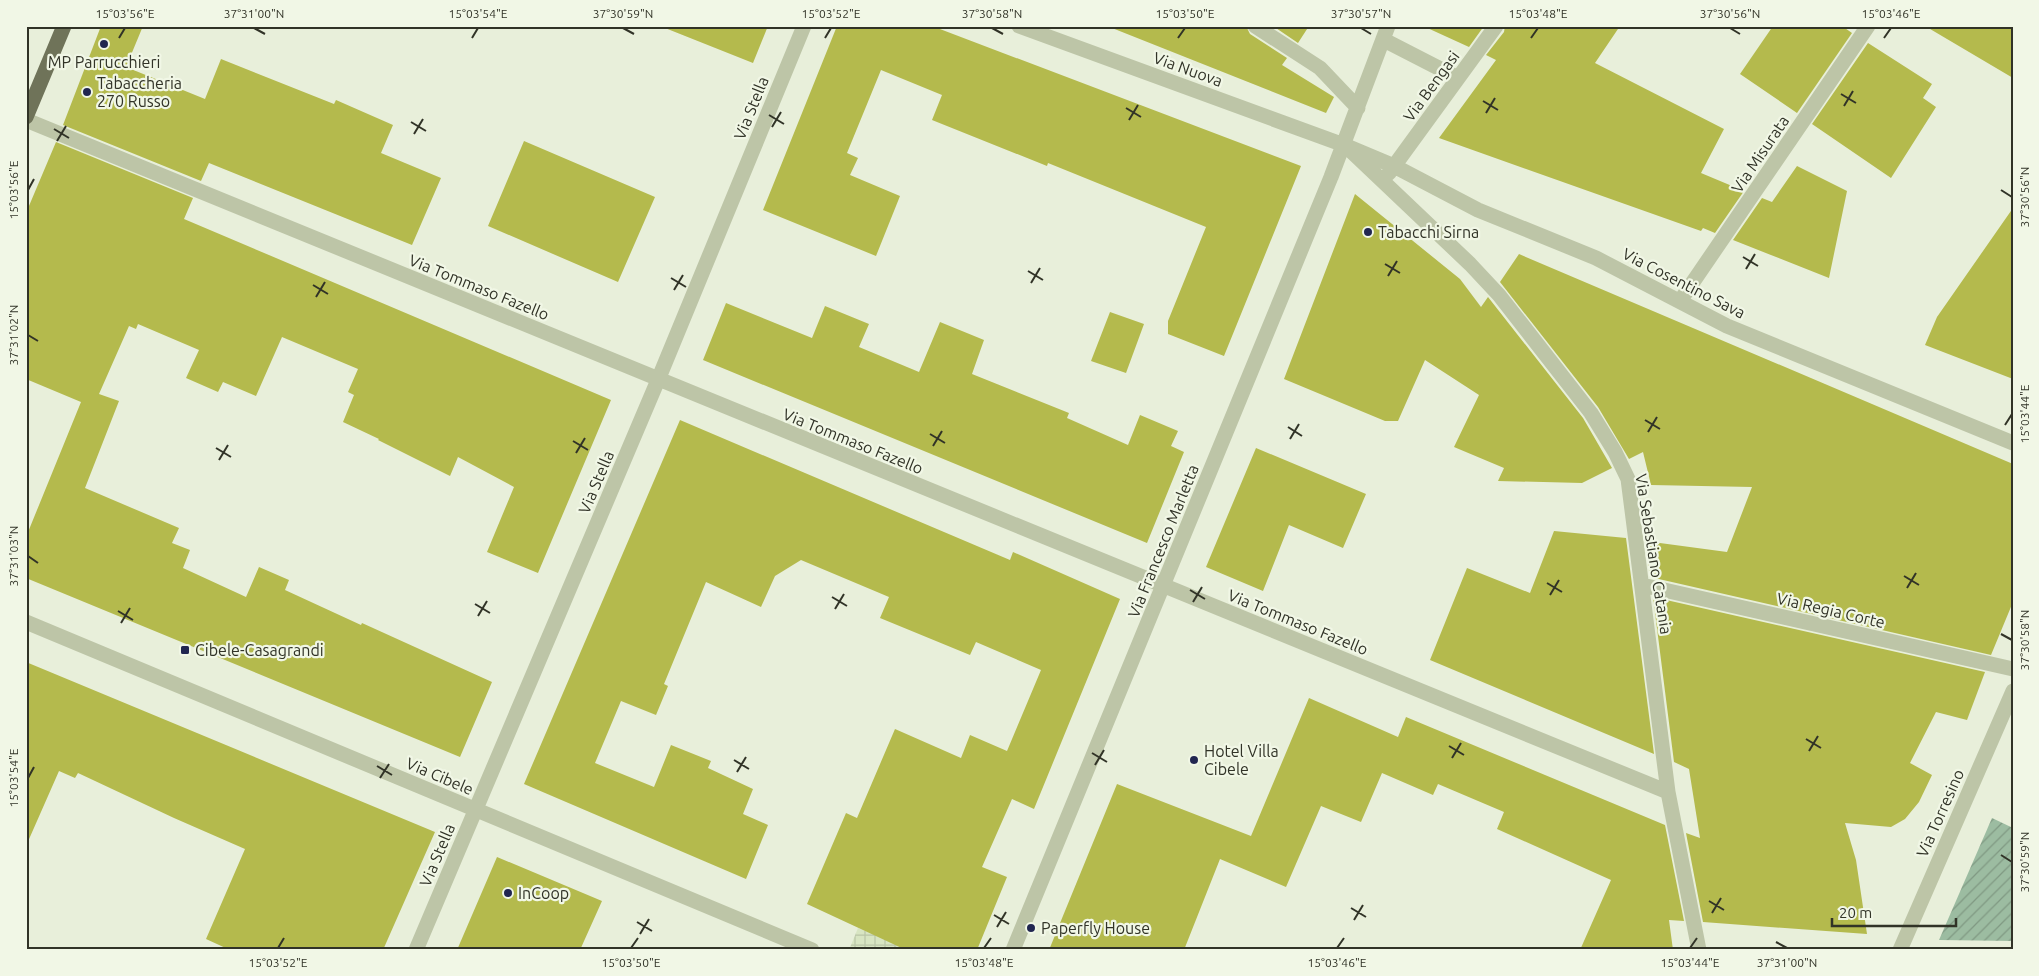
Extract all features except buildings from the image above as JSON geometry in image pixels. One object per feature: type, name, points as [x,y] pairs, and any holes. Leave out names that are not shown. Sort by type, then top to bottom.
[{"type":"main road","points":[[26,118],[64,26]]},
{"type":"street","name":"Via Stella","points":[[416,950],[658,380],[804,26]]},
{"type":"street","name":"Via Nuova","points":[[1019,26],[1344,145]]},
{"type":"street","points":[[1255,26],[1320,68],[1358,108]]},
{"type":"street","name":"Via Bengasi","points":[[1382,182],[1496,26]]},
{"type":"street","name":"Via Misurata","points":[[1680,301],[1868,26]]},
{"type":"street","name":"Via Francesco Marletta","points":[[1013,950],[1344,145],[1386,33]]},
{"type":"street","points":[[1386,33],[1458,78]]},
{"type":"street","name":"Via Tommaso Fazello","points":[[26,118],[658,380],[1668,792]]},
{"type":"street","name":"Via Cosentino Sava","points":[[1344,145],[1394,166],[1478,210],[1596,258],[1727,326],[2013,443]]},
{"type":"street","name":"Via Sebastiano Catania","points":[[1344,145],[1470,264],[1499,294],[1592,413],[1616,452],[1628,479],[1668,792],[1700,950]]},
{"type":"street","name":"Via Regia Corte","points":[[1642,585],[2013,669]]},
{"type":"street","name":"Via Cibele","points":[[26,622],[812,950]]},
{"type":"street","name":"Via Torresino","points":[[1900,950],[2013,691]]},
{"type":"shaded area","points":[[1992,818],[2013,828],[2013,941],[1939,940]]},
{"type":"shaded area","points":[[858,928],[912,950],[849,950]]},
{"type":"place","name":"MP Parrucchieri","points":[[104,44]]},
{"type":"place","name":"Tabaccheria 270 Russo","points":[[87,92]]},
{"type":"place","name":"Tabacchi Sirna","points":[[1368,232]]},
{"type":"place","name":"Cibele-Casagrandi","points":[[185,650]]},
{"type":"place","name":"Hotel Villa Cibele","points":[[1194,760]]},
{"type":"place","name":"InCoop","points":[[508,893]]},
{"type":"place","name":"Paperfly House","points":[[1031,928]]}]
